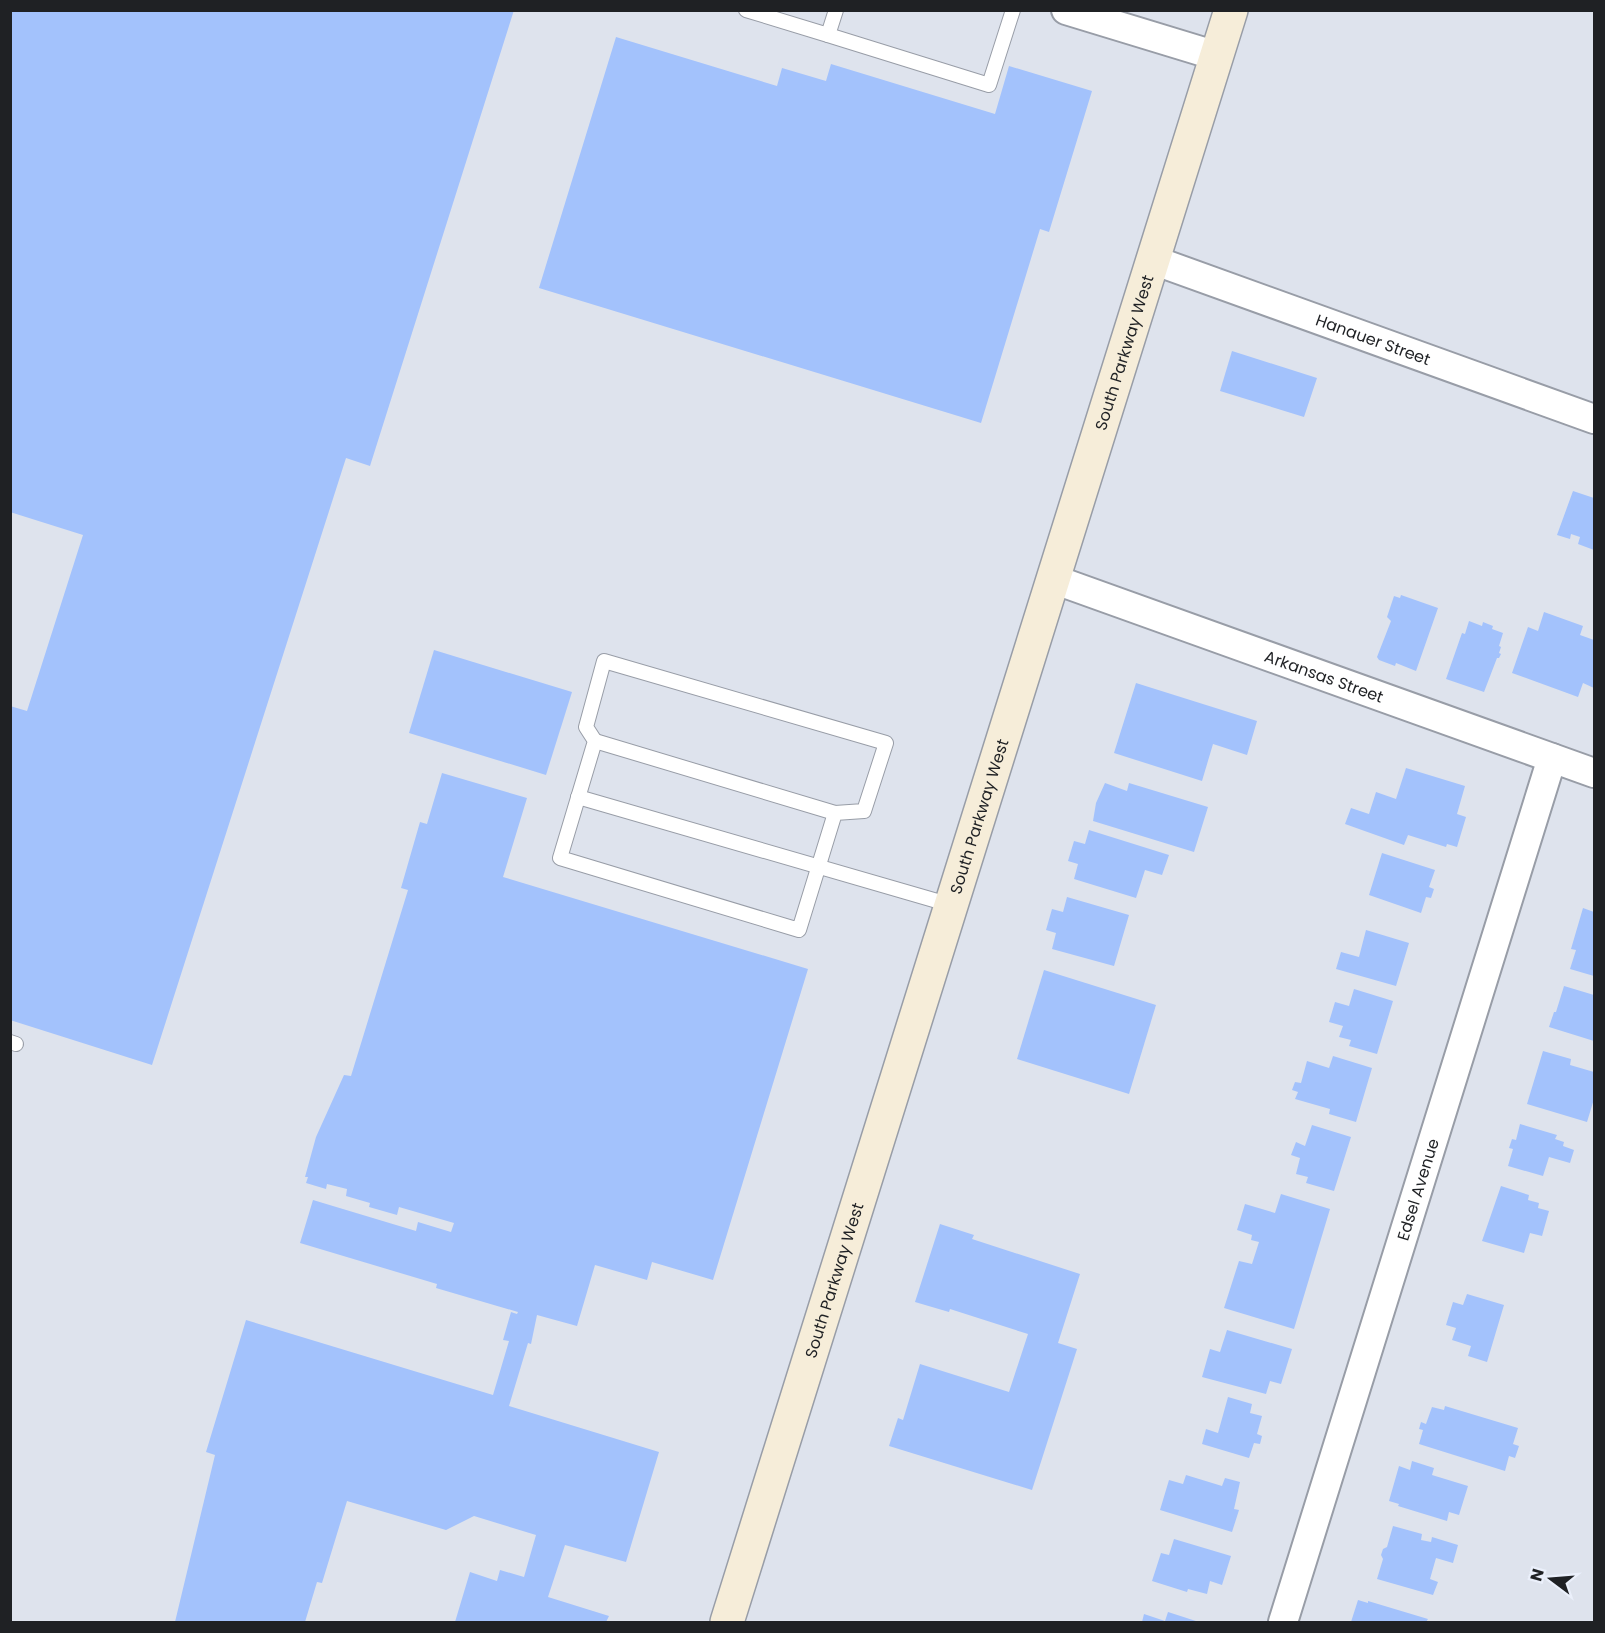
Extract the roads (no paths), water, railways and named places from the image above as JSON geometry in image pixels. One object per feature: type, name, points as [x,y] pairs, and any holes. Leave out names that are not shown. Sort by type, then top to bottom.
[{"type":"main road","name":"South Parkway West","points":[[728,1622],[1231,10]]},
{"type":"street","points":[[1066,10],[1217,56]]},
{"type":"street","name":"Hanauer Street","points":[[1153,260],[1594,419]]},
{"type":"street","name":"Arkansas Street","points":[[1053,579],[1594,773]]},
{"type":"street","name":"Edsel Avenue","points":[[1283,1623],[1552,758]]},
{"type":"lane","points":[[746,10],[989,85],[1013,10]]},
{"type":"lane","points":[[828,35],[836,10]]},
{"type":"lane","points":[[604,661],[886,743],[864,811],[835,813],[595,741],[586,727],[604,661]]},
{"type":"lane","points":[[595,741],[560,858],[799,930],[835,813]]},
{"type":"lane","points":[[578,797],[951,905]]}]
